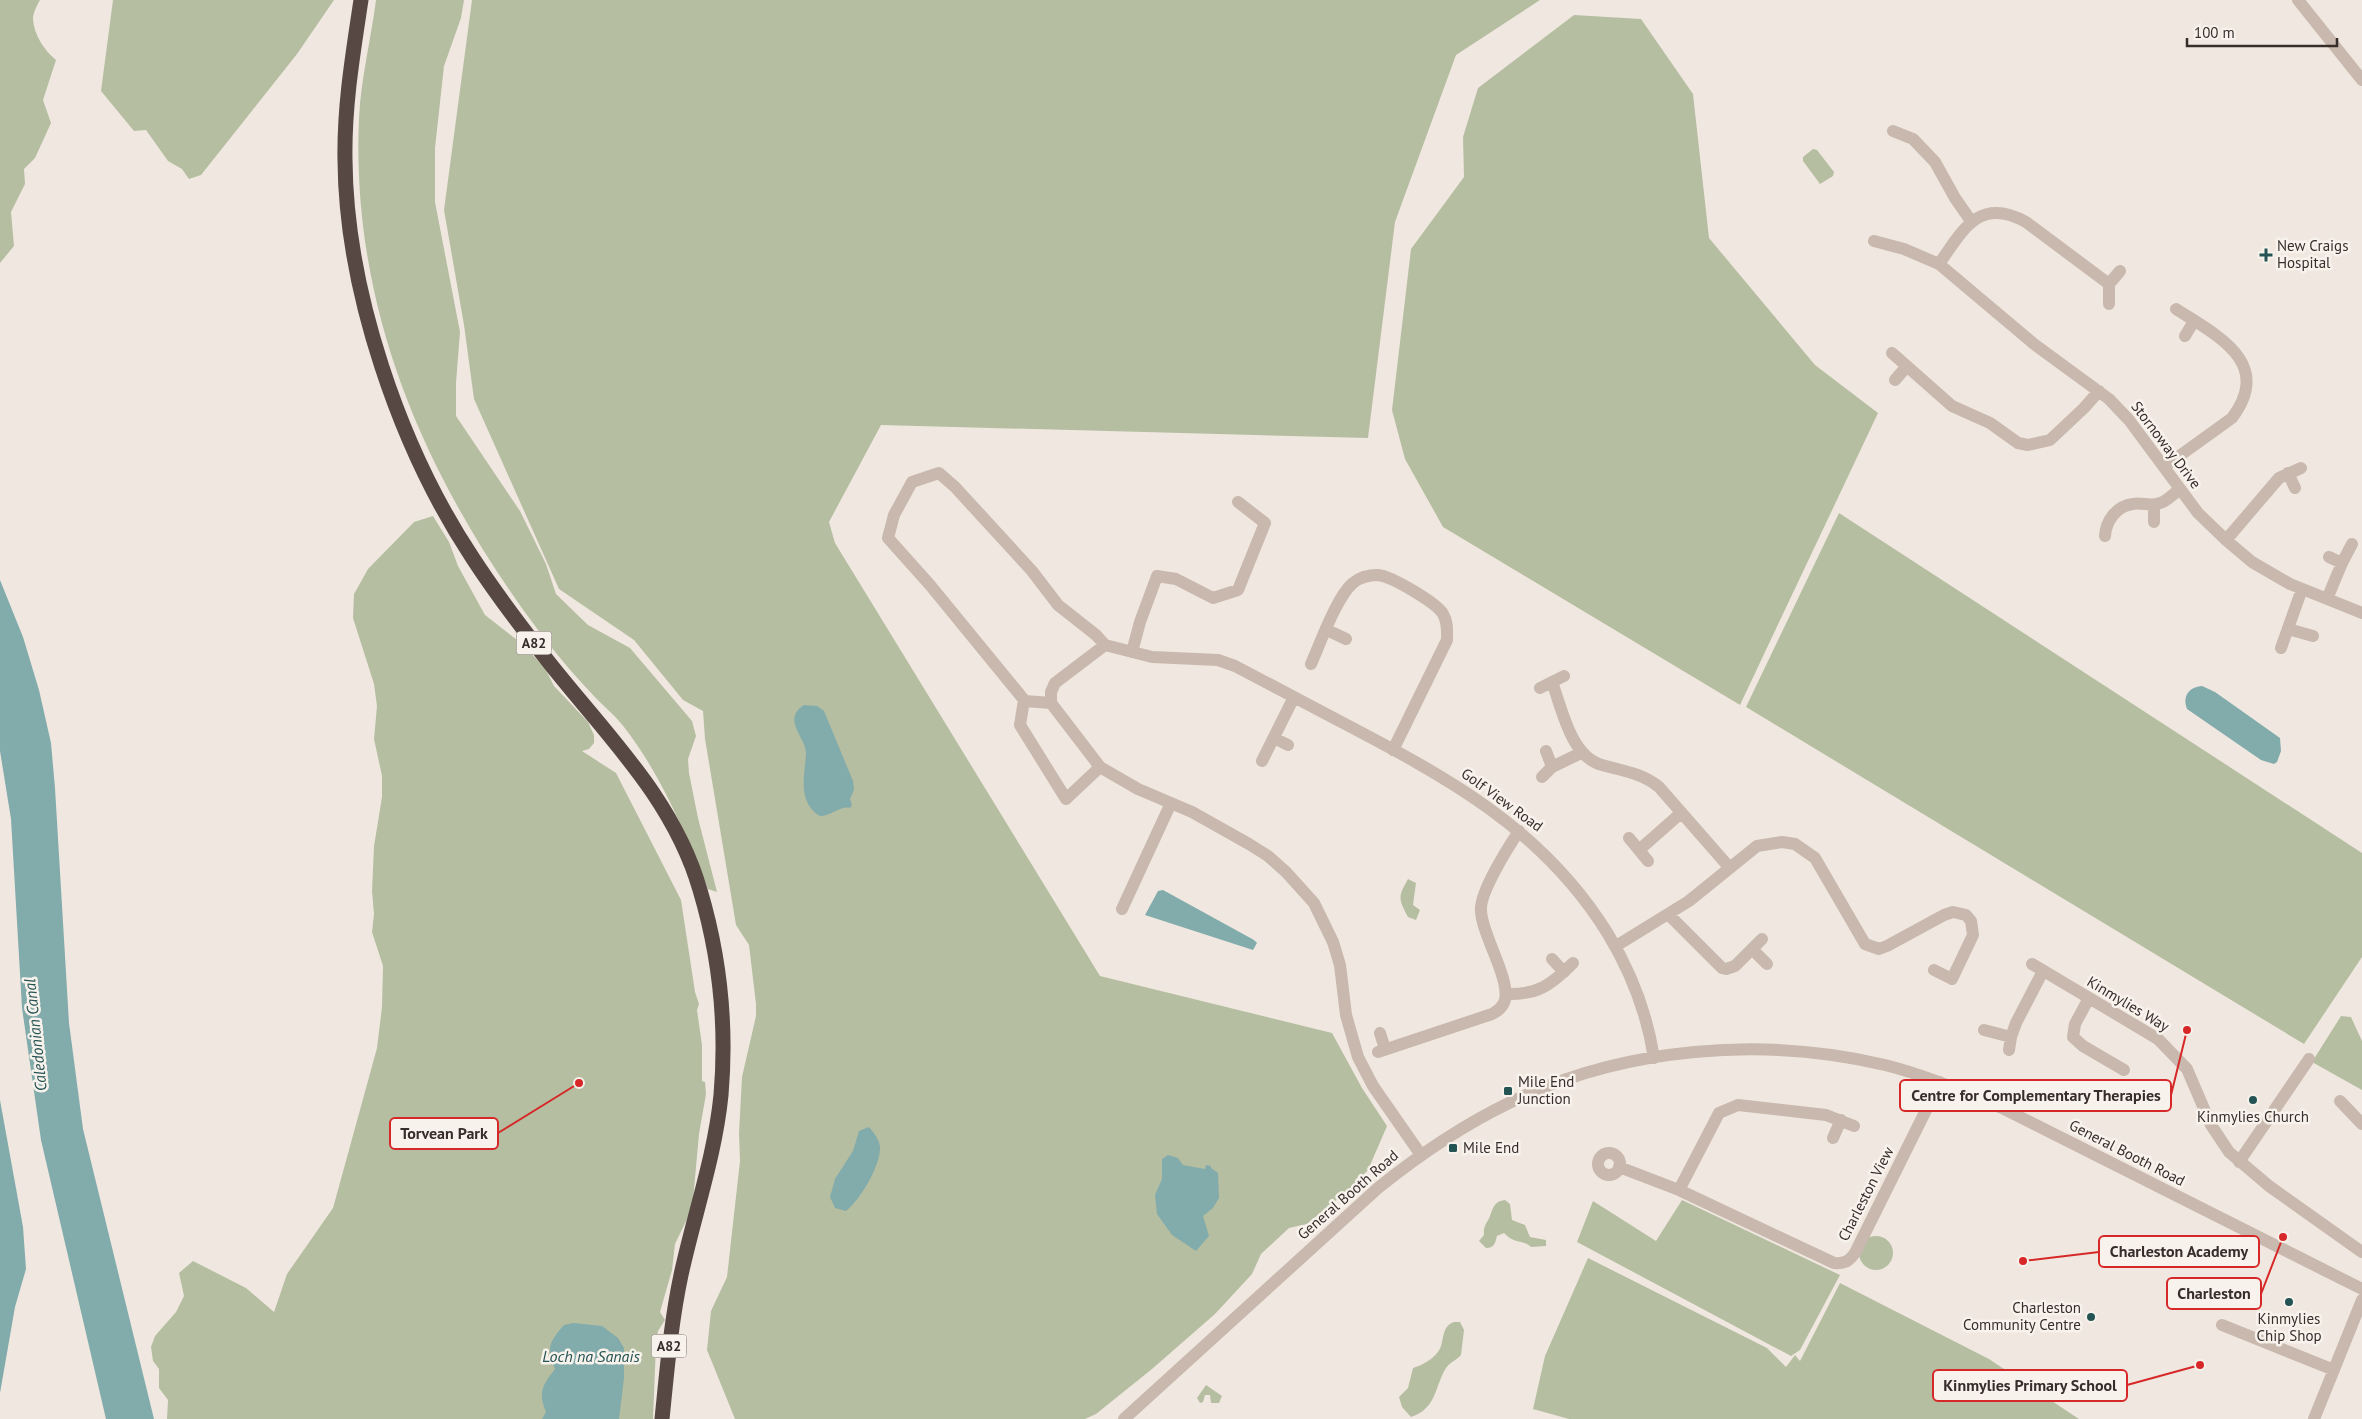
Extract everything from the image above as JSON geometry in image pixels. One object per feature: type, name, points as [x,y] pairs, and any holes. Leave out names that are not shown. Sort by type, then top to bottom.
[{"type":"highway","name":"A82","points":[[362,0],[349,79],[345,122],[344,163],[348,222],[357,280],[376,349],[394,399],[443,508],[471,556],[554,669],[642,774],[675,831],[699,886],[712,938],[724,1013],[720,1100],[710,1158],[676,1301],[662,1419]]},
{"type":"street","points":[[2298,0],[2362,80]]},
{"type":"street","points":[[1892,131],[1913,139],[1935,162],[1955,198],[1971,221]]},
{"type":"street","points":[[1938,264],[1971,221],[1987,214],[2000,213],[2014,215],[2026,222],[2109,284]]},
{"type":"street","name":"Stornoway Drive","points":[[1874,241],[1904,249],[1938,264],[2034,344],[2099,391],[2129,420],[2164,466],[2179,490],[2198,512],[2226,540],[2252,562],[2278,578],[2362,613]]},
{"type":"street","points":[[2109,304],[2109,284],[2120,271]]},
{"type":"street","points":[[2164,466],[2232,418],[2244,396],[2246,383],[2244,369],[2239,356],[2232,348],[2176,309]]},
{"type":"street","points":[[2185,336],[2194,322]]},
{"type":"street","points":[[1892,352],[1952,406],[1990,423],[2018,442],[2028,445],[2050,440],[2099,391]]},
{"type":"street","points":[[1895,380],[1907,366]]},
{"type":"street","points":[[2226,540],[2273,484],[2288,473],[2301,468]]},
{"type":"street","points":[[1052,702],[1024,700],[930,585],[888,538],[894,515],[912,482],[939,473],[950,482],[1032,571],[1058,605],[1096,635],[1105,645],[1095,650],[1055,684],[1051,692],[1052,702],[1100,768],[1138,789],[1192,812],[1268,856],[1299,884],[1314,902],[1333,942],[1340,966],[1348,1026],[1358,1057],[1373,1086],[1421,1155]]},
{"type":"street","points":[[2288,473],[2294,488]]},
{"type":"street","points":[[2105,536],[2108,522],[2118,510],[2132,504],[2154,505],[2162,503],[2179,490]]},
{"type":"street","points":[[1132,652],[1140,622],[1157,576],[1176,579],[1214,598],[1238,590],[1264,523],[1238,502]]},
{"type":"street","points":[[2154,505],[2154,522]]},
{"type":"street","points":[[2327,599],[2352,544]]},
{"type":"street","points":[[2330,557],[2342,563]]},
{"type":"street","points":[[1310,664],[1343,596],[1353,583],[1366,576],[1380,575],[1392,580],[1433,604],[1443,613],[1447,626],[1447,640],[1393,750]]},
{"type":"street","points":[[2281,648],[2302,589]]},
{"type":"street","points":[[2288,629],[2313,636]]},
{"type":"street","points":[[1326,630],[1346,639]]},
{"type":"street","name":"Golf View Road","points":[[1105,645],[1152,657],[1218,660],[1235,666],[1458,786],[1519,831],[1539,847],[1571,880],[1616,946],[1638,994],[1648,1027],[1654,1058]]},
{"type":"street","points":[[1540,688],[1564,676]]},
{"type":"street","points":[[1552,682],[1574,742],[1581,753],[1590,761],[1600,765],[1648,778],[1659,787],[1729,867]]},
{"type":"street","points":[[1262,761],[1294,697]]},
{"type":"street","points":[[1024,700],[1020,725],[1066,799],[1100,768]]},
{"type":"street","points":[[1274,738],[1288,745]]},
{"type":"street","points":[[1546,751],[1552,767]]},
{"type":"street","points":[[1542,777],[1552,767],[1581,753]]},
{"type":"street","points":[[1122,909],[1171,803]]},
{"type":"street","points":[[1639,850],[1681,813]]},
{"type":"street","points":[[1380,1033],[1382,1050],[1492,1014],[1499,1010],[1504,1003],[1506,994],[1480,910],[1485,893],[1519,831]]},
{"type":"street","points":[[1629,838],[1648,861]]},
{"type":"street","points":[[1616,946],[1690,901],[1729,867],[1757,846],[1782,842],[1806,850],[1815,858],[1860,936],[1871,948],[1879,949],[1887,946],[1944,915],[1961,912],[1971,921],[1973,935],[1950,984],[1934,970]]},
{"type":"street","points":[[1669,915],[1722,968],[1731,969],[1762,939]]},
{"type":"street","points":[[1752,949],[1767,964]]},
{"type":"street","points":[[1506,994],[1532,993],[1545,988],[1569,968],[1552,959]]},
{"type":"street","name":"Kinmylies Way","points":[[1984,1030],[2010,1044],[2037,968],[2089,998],[2158,1039],[2179,1058],[2192,1079],[2220,1140],[2239,1162],[2268,1186],[2362,1252]]},
{"type":"street","points":[[2089,998],[2075,1024],[2073,1037],[2104,1064],[2124,1070]]},
{"type":"street","name":"General Booth Road","points":[[1124,1419],[1378,1188],[1421,1155],[1465,1127],[1512,1101],[1584,1075],[1654,1058],[1711,1051],[1776,1050],[1828,1055],[1870,1062],[1940,1082],[2002,1108],[2362,1290]]},
{"type":"street","points":[[2239,1162],[2309,1058]]},
{"type":"street","name":"Charleston View","points":[[1619,1167],[1679,1190],[1834,1263],[1843,1264],[1855,1253],[1940,1082]]},
{"type":"street","points":[[2340,1101],[2362,1124]]},
{"type":"street","points":[[1679,1190],[1719,1113],[1728,1108],[1738,1105],[1826,1115],[1854,1126]]},
{"type":"street","points":[[1833,1138],[1841,1120]]},
{"type":"street","points":[[2314,1419],[2362,1300]]},
{"type":"street","points":[[2222,1325],[2334,1370]]},
{"type":"green space","points":[[0,0],[40,0],[33,17],[35,31],[47,52],[56,60],[43,100],[51,123],[35,158],[24,169],[25,184],[11,212],[14,246],[0,263]]},
{"type":"green space","points":[[113,0],[334,0],[297,54],[201,175],[189,179],[182,169],[168,161],[146,130],[134,131],[101,91]]},
{"type":"green space","points":[[376,0],[464,0],[461,18],[444,66],[435,148],[435,202],[460,332],[456,383],[456,416],[520,511],[546,564],[556,594],[588,625],[630,648],[692,721],[696,736],[688,759],[689,773],[698,818],[717,892],[708,889],[672,805],[638,746],[620,723],[548,643],[486,555],[453,498],[424,439],[399,378],[380,316],[367,252],[359,186],[360,103]]},
{"type":"green space","points":[[472,0],[1540,0],[1456,55],[1395,222],[1368,438],[881,425],[829,522],[835,543],[1100,976],[1332,1033],[1362,1088],[1387,1126],[1368,1170],[1350,1189],[1307,1224],[1289,1228],[1261,1254],[1252,1274],[1215,1314],[1152,1369],[1096,1414],[1085,1419],[735,1419],[707,1350],[711,1311],[727,1277],[740,1161],[739,1133],[742,1077],[756,1016],[749,945],[736,925],[705,739],[703,711],[683,700],[634,640],[559,589],[474,399],[464,325],[444,210]]},
{"type":"green space","points":[[1574,15],[1641,19],[1693,94],[1709,238],[1815,365],[1878,413],[1740,705],[1443,527],[1405,459],[1392,410],[1411,249],[1464,177],[1463,137],[1478,88]]},
{"type":"green space","points":[[1813,149],[1817,150],[1834,172],[1833,176],[1820,184],[1803,161],[1803,157]]},
{"type":"green space","points":[[1839,513],[2362,853],[2362,957],[2304,1044],[1746,707]]},
{"type":"green space","points":[[433,516],[449,542],[458,566],[485,615],[521,643],[545,668],[554,686],[588,722],[594,735],[594,743],[589,749],[582,751],[616,773],[681,900],[695,992],[699,1004],[697,1010],[702,1045],[702,1081],[705,1082],[706,1094],[699,1134],[693,1200],[689,1215],[675,1244],[672,1270],[660,1312],[665,1320],[658,1331],[656,1345],[653,1419],[167,1419],[168,1400],[159,1388],[159,1369],[153,1361],[151,1347],[155,1336],[176,1312],[184,1296],[179,1273],[193,1261],[246,1288],[274,1312],[287,1274],[333,1208],[377,1048],[382,1007],[383,966],[372,932],[374,914],[372,891],[374,846],[382,797],[382,776],[374,739],[377,706],[374,684],[353,618],[354,594],[368,569],[414,522]]},
{"type":"green space","points":[[1408,879],[1416,883],[1413,905],[1420,910],[1416,920],[1408,917],[1400,898]]},
{"type":"green space","points":[[2341,1016],[2351,1017],[2362,1041],[2362,1090],[2312,1062]]},
{"type":"green space","points":[[1505,1200],[1510,1204],[1512,1220],[1525,1225],[1530,1237],[1546,1240],[1546,1246],[1531,1247],[1525,1243],[1515,1241],[1504,1233],[1497,1236],[1495,1243],[1491,1247],[1486,1248],[1479,1241],[1484,1235],[1485,1227],[1495,1205]]},
{"type":"green space","points":[[1682,1200],[1840,1275],[1800,1350],[1791,1356],[1577,1242],[1593,1201],[1656,1241]]},
{"type":"green space","points":[[1876,1236],[1888,1241],[1893,1253],[1888,1265],[1876,1270],[1864,1265],[1859,1253],[1864,1241]]},
{"type":"green space","points":[[1588,1258],[1767,1348],[1786,1367],[1795,1355],[1800,1361],[1840,1283],[1989,1359],[2079,1419],[1569,1419],[1533,1409],[1545,1356]]},
{"type":"green space","points":[[1454,1322],[1460,1322],[1464,1330],[1461,1355],[1446,1368],[1431,1402],[1420,1413],[1411,1417],[1402,1407],[1399,1397],[1408,1388],[1413,1368],[1422,1365],[1434,1357],[1441,1346],[1446,1329]]},
{"type":"green space","points":[[1206,1385],[1222,1396],[1219,1403],[1211,1403],[1210,1395],[1205,1395],[1203,1402],[1200,1403],[1197,1398]]},
{"type":"water","name":"Caledonian Canal","points":[[0,580],[23,637],[39,690],[51,743],[69,1023],[83,1129],[154,1419],[106,1419],[41,1140],[22,1008],[11,819],[0,751]]},
{"type":"water","points":[[2202,686],[2215,692],[2280,738],[2281,751],[2277,762],[2274,764],[2261,760],[2187,709],[2186,696],[2193,688]]},
{"type":"water","points":[[804,705],[817,706],[824,711],[853,781],[854,790],[850,799],[852,805],[850,808],[825,816],[818,815],[811,809],[805,794],[806,753],[795,723],[797,711]]},
{"type":"water","points":[[1163,890],[1254,940],[1257,943],[1253,950],[1145,915],[1158,891]]},
{"type":"water","points":[[0,1100],[23,1227],[26,1269],[15,1307],[0,1393]]},
{"type":"water","points":[[869,1127],[880,1145],[877,1164],[868,1183],[851,1206],[846,1211],[835,1208],[830,1197],[835,1179],[853,1151],[859,1131]]},
{"type":"water","points":[[1168,1155],[1178,1158],[1183,1165],[1205,1169],[1206,1165],[1211,1166],[1218,1173],[1219,1198],[1213,1208],[1203,1216],[1209,1236],[1196,1251],[1172,1235],[1157,1214],[1155,1195],[1162,1179],[1162,1159]]},
{"type":"water","name":"Loch na Sanais","points":[[573,1323],[602,1326],[618,1338],[624,1348],[624,1378],[619,1419],[542,1419],[546,1412],[542,1399],[544,1385],[555,1369],[550,1356],[550,1346],[564,1325]]},
{"type":"place","name":"New Craigs Hospital","points":[[2266,255]]},
{"type":"place","name":"Centre for Complementary Therapies","points":[[2187,1030]]},
{"type":"place","name":"Torvean Park","points":[[579,1083]]},
{"type":"place","name":"Mile End Junction","points":[[1508,1091]]},
{"type":"place","name":"Kinmylies Church","points":[[2253,1100]]},
{"type":"place","name":"Mile End","points":[[1453,1148]]},
{"type":"place","name":"Charleston","points":[[2283,1237]]},
{"type":"place","name":"Charleston Academy","points":[[2023,1261]]},
{"type":"place","name":"Kinmylies Chip Shop","points":[[2289,1302]]},
{"type":"place","name":"Charleston Community Centre","points":[[2091,1317]]},
{"type":"place","name":"Kinmylies Primary School","points":[[2200,1365]]}]
